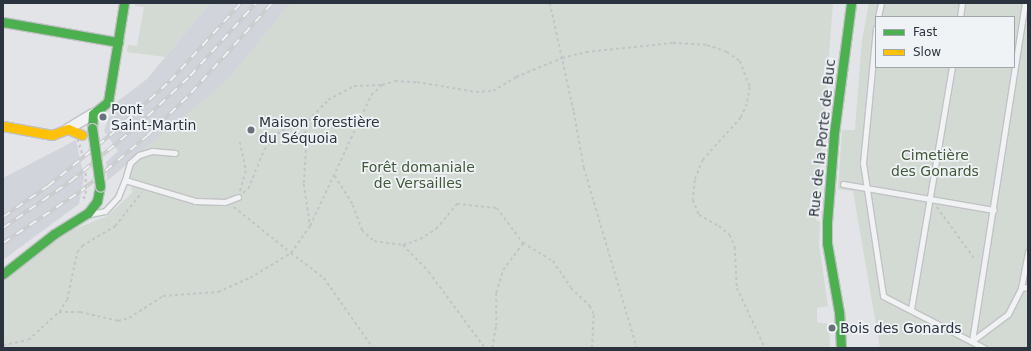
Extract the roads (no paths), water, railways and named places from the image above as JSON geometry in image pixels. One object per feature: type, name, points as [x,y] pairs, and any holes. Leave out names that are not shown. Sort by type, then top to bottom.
[{"type":"street","points":[[3,126],[52,135],[68,129],[89,117],[108,102],[124,3]]},
{"type":"street","name":"Rue de la Porte de Buc","points":[[841,348],[839,312],[827,243],[827,222],[834,133],[851,3]]},
{"type":"street","points":[[3,22],[118,42]]},
{"type":"street","points":[[89,117],[92,128],[93,189]]},
{"type":"street","points":[[3,274],[54,234],[78,219],[97,201],[93,189],[87,143],[68,129]]},
{"type":"lane","points":[[878,16],[881,3]]},
{"type":"lane","points":[[960,16],[962,3]]},
{"type":"lane","points":[[1015,61],[1025,3]]},
{"type":"lane","points":[[875,38],[862,163],[884,296],[984,348]]},
{"type":"lane","points":[[911,309],[931,199],[952,68]]},
{"type":"lane","points":[[972,341],[982,269],[994,210],[1014,68]]},
{"type":"lane","points":[[87,212],[93,216],[104,211],[118,198],[130,163],[139,154],[152,151],[175,153]]},
{"type":"lane","points":[[125,180],[147,188],[195,201],[224,202],[238,197]]},
{"type":"lane","points":[[842,184],[994,210]]},
{"type":"lane","points":[[972,341],[1008,314],[1021,288],[1028,252]]},
{"type":"lane","points":[[1021,288],[1028,288]]},
{"type":"railway","points":[[3,217],[48,186],[114,132],[170,81],[241,3]]},
{"type":"railway","points":[[3,228],[71,181],[136,127],[190,76],[256,3]]},
{"type":"railway","points":[[3,243],[81,191],[147,136],[191,93],[272,3]]},
{"type":"place","name":"Pont Saint-Martin","points":[[103,117]]},
{"type":"place","name":"Maison forestière du Séquoia","points":[[251,130]]},
{"type":"place","name":"Bois des Gonards","points":[[832,328]]},
{"type":"park label","name":"Cimetière des Gonards","points":[[935,164]]},
{"type":"park label","name":"Forêt domaniale de Versailles","points":[[418,176]]}]
